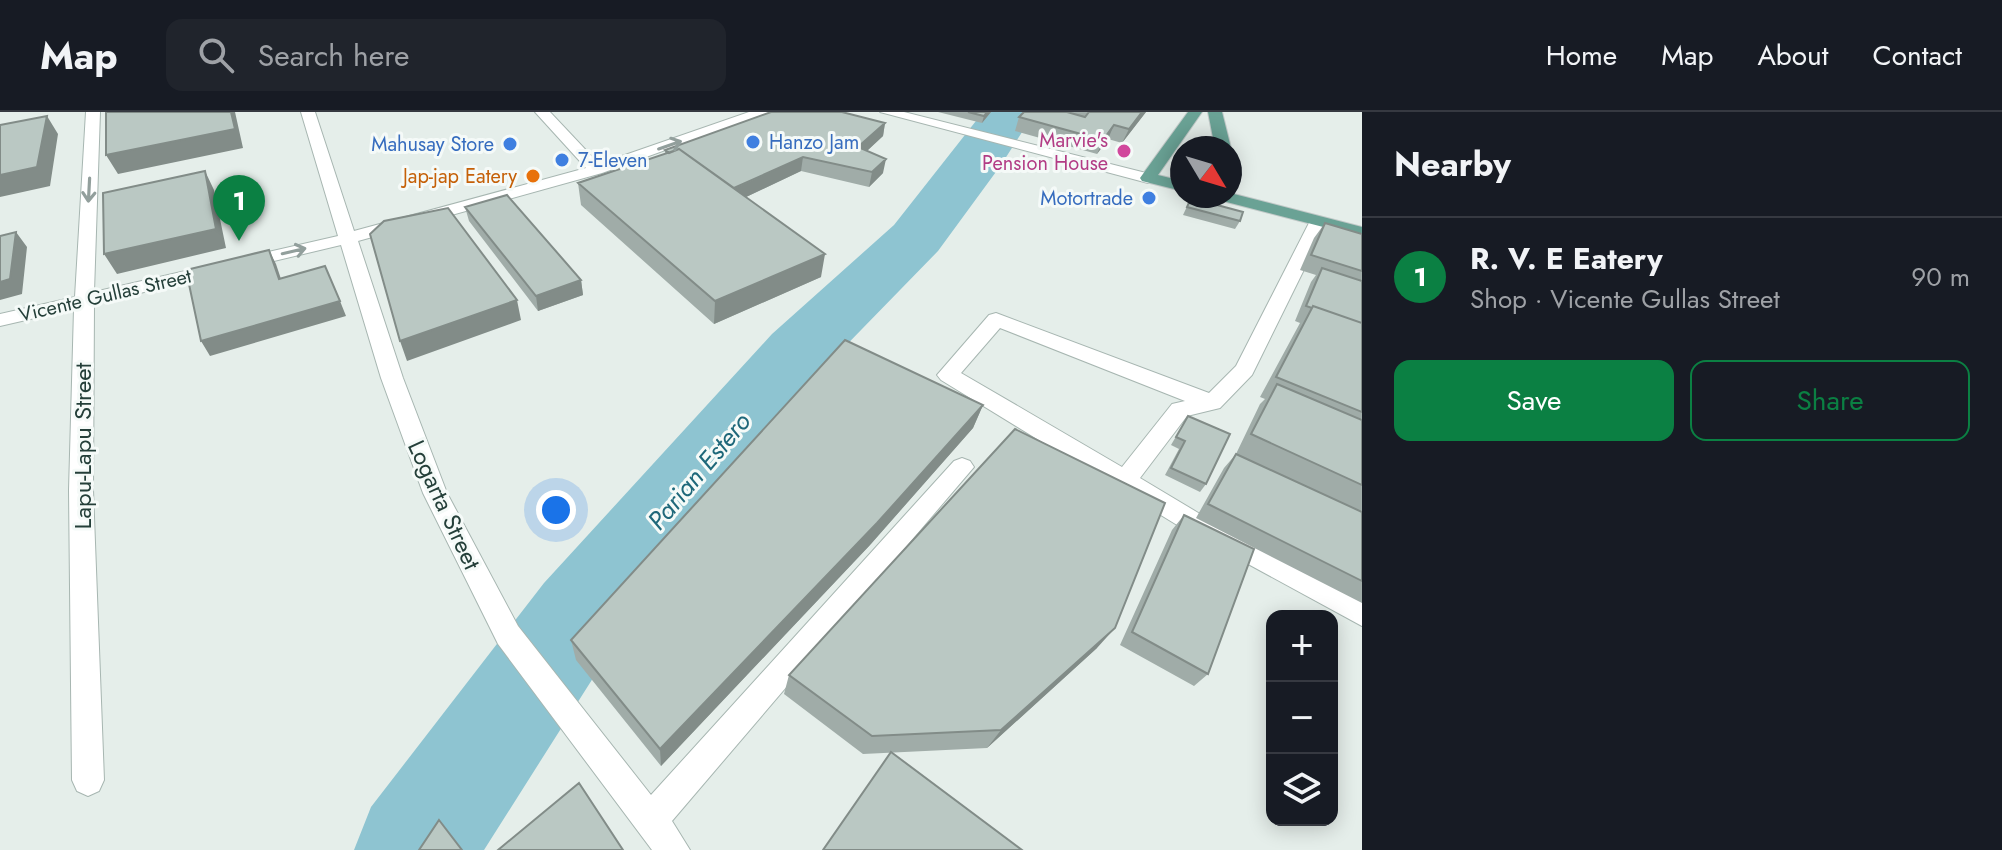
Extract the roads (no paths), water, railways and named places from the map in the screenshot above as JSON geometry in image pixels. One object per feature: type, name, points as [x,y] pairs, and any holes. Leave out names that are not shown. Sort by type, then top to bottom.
[{"type":"main road","points":[[1170,183],[1148,178],[1195,112]]},
{"type":"main road","points":[[1215,112],[1220,136]]},
{"type":"main road","points":[[1242,196],[1362,232]]},
{"type":"street","name":"Lapu-Lapu Street","points":[[88,780],[81,490],[84,300],[93,112]]},
{"type":"street","name":"Logarta Street","points":[[308,112],[346,239],[417,450],[435,493],[508,635],[673,850]]},
{"type":"street","points":[[542,112],[596,170]]},
{"type":"street","name":"Vicente Gullas Street","points":[[0,320],[346,239],[596,170],[763,112]]},
{"type":"street","points":[[887,112],[1148,178]]},
{"type":"street","points":[[1125,480],[1180,410],[1212,403],[1245,370],[1319,221]]},
{"type":"street","points":[[1212,403],[996,319],[948,375],[1191,521],[1362,614]]},
{"type":"street","points":[[649,822],[962,467]]},
{"type":"waterway","name":"Parian Estero","points":[[414,850],[579,614],[798,351],[916,238],[982,153],[1009,112]]},
{"type":"place","name":"Hanzo Jam","points":[[753,142]]},
{"type":"place","name":"Mahusay Store","points":[[510,144]]},
{"type":"place","name":"Marvie's Pension House","points":[[1124,151]]},
{"type":"place","name":"7-Eleven","points":[[562,160]]},
{"type":"place","name":"Jap-jap Eatery","points":[[533,176]]},
{"type":"place","name":"Motortrade","points":[[1149,198]]},
{"type":"place","name":"R. V. E Eatery","points":[[239,241]]}]
